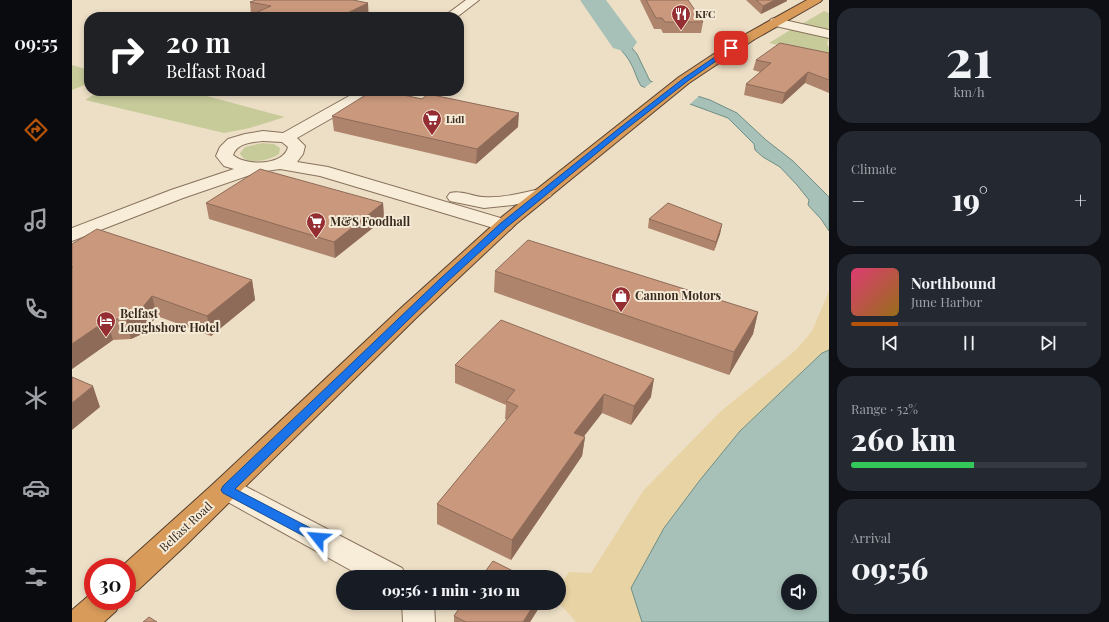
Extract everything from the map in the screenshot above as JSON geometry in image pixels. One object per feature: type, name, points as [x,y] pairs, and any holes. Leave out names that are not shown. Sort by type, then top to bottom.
[{"type":"highway","name":"Belfast Road","points":[[136,573],[227,490],[443,281],[504,225],[686,79],[731,48],[816,0]]},
{"type":"highway","points":[[81,622],[95,610]]},
{"type":"street","points":[[456,12],[473,0]]},
{"type":"street","points":[[775,22],[829,34]]},
{"type":"street","points":[[286,138],[361,96]]},
{"type":"street","points":[[177,194],[221,168],[225,150],[239,140],[263,136],[286,138],[297,146],[298,150],[295,155],[279,164]]},
{"type":"street","points":[[295,155],[322,171]]},
{"type":"street","points":[[224,156],[226,161],[233,165],[255,168]]},
{"type":"street","points":[[72,236],[177,194],[255,168],[279,164],[322,171],[504,225]]},
{"type":"street","points":[[342,177],[367,176],[484,203],[513,200],[544,193]]},
{"type":"street","points":[[227,490],[379,570]]},
{"type":"street","points":[[419,610],[419,622]]},
{"type":"green space","points":[[824,11],[829,13],[829,31],[802,24]]},
{"type":"green space","points":[[792,29],[829,37],[827,44],[829,47],[829,57],[769,43]]},
{"type":"green space","points":[[72,65],[84,69],[84,85],[72,90]]},
{"type":"green space","points":[[92,96],[207,96],[285,117],[250,128],[224,133],[85,100]]},
{"type":"green space","points":[[262,143],[274,144],[280,148],[279,154],[264,160],[252,161],[247,160],[240,153],[245,147]]},
{"type":"sand","points":[[829,291],[829,350],[822,353],[740,431],[700,480],[664,528],[632,592],[642,622],[576,622],[565,610],[566,576],[569,572],[591,573],[643,491],[720,412],[796,350],[812,331]]},
{"type":"water","points":[[626,41],[637,54],[650,81],[710,100],[737,113],[766,140],[793,161],[829,197],[829,231],[821,219],[808,205],[809,200],[797,185],[780,167],[763,157],[755,150],[754,144],[728,118],[641,86],[632,65],[622,51],[619,42]]},
{"type":"water","points":[[829,350],[829,622],[642,622],[631,588],[664,528],[700,480],[740,431],[822,353]]},
{"type":"pier","points":[[655,80],[700,95],[689,105],[643,89]]},
{"type":"building","points":[[256,0],[353,0],[368,3],[349,12],[257,12],[271,6],[250,2]]},
{"type":"building","points":[[646,0],[688,0],[703,22],[665,22],[662,18],[656,18]]},
{"type":"building","points":[[756,0],[775,0],[763,6]]},
{"type":"building","points":[[780,43],[829,53],[829,80],[808,72],[785,93],[746,84],[771,63],[756,60]]},
{"type":"building","points":[[364,96],[408,96],[422,99],[426,96],[438,96],[519,113],[477,149],[332,116]]},
{"type":"building","name":"M&S Foodhall","points":[[260,169],[383,203],[334,242],[206,203]]},
{"type":"building","points":[[668,203],[722,224],[716,242],[649,219]]},
{"type":"building","points":[[97,229],[252,280],[207,316],[152,296],[137,314],[126,318],[107,320],[72,344],[72,244]]},
{"type":"building","points":[[528,240],[758,312],[734,352],[495,271]]},
{"type":"building","points":[[501,320],[654,379],[634,406],[604,394],[574,433],[585,437],[512,540],[437,504],[518,406],[506,401],[515,390],[455,365]]},
{"type":"building","points":[[72,377],[93,386],[72,403]]},
{"type":"building","points":[[493,561],[511,570],[486,570]]},
{"type":"building","points":[[458,610],[531,610],[523,622],[466,622],[454,616]]},
{"type":"building","points":[[149,617],[157,622],[143,622]]},
{"type":"waterway","points":[[593,0],[623,42]]},
{"type":"place","name":"KFC","points":[[681,31]]},
{"type":"place","name":"Lidl","points":[[432,136]]},
{"type":"place","name":"M&S Foodhall","points":[[316,239]]},
{"type":"place","name":"Cannon Motors","points":[[621,313]]},
{"type":"place","name":"Belfast Loughshore Hotel","points":[[106,338]]},
{"type":"route","points":[[318,538],[227,490],[443,281],[504,225],[619,131],[686,79],[731,48]]}]
